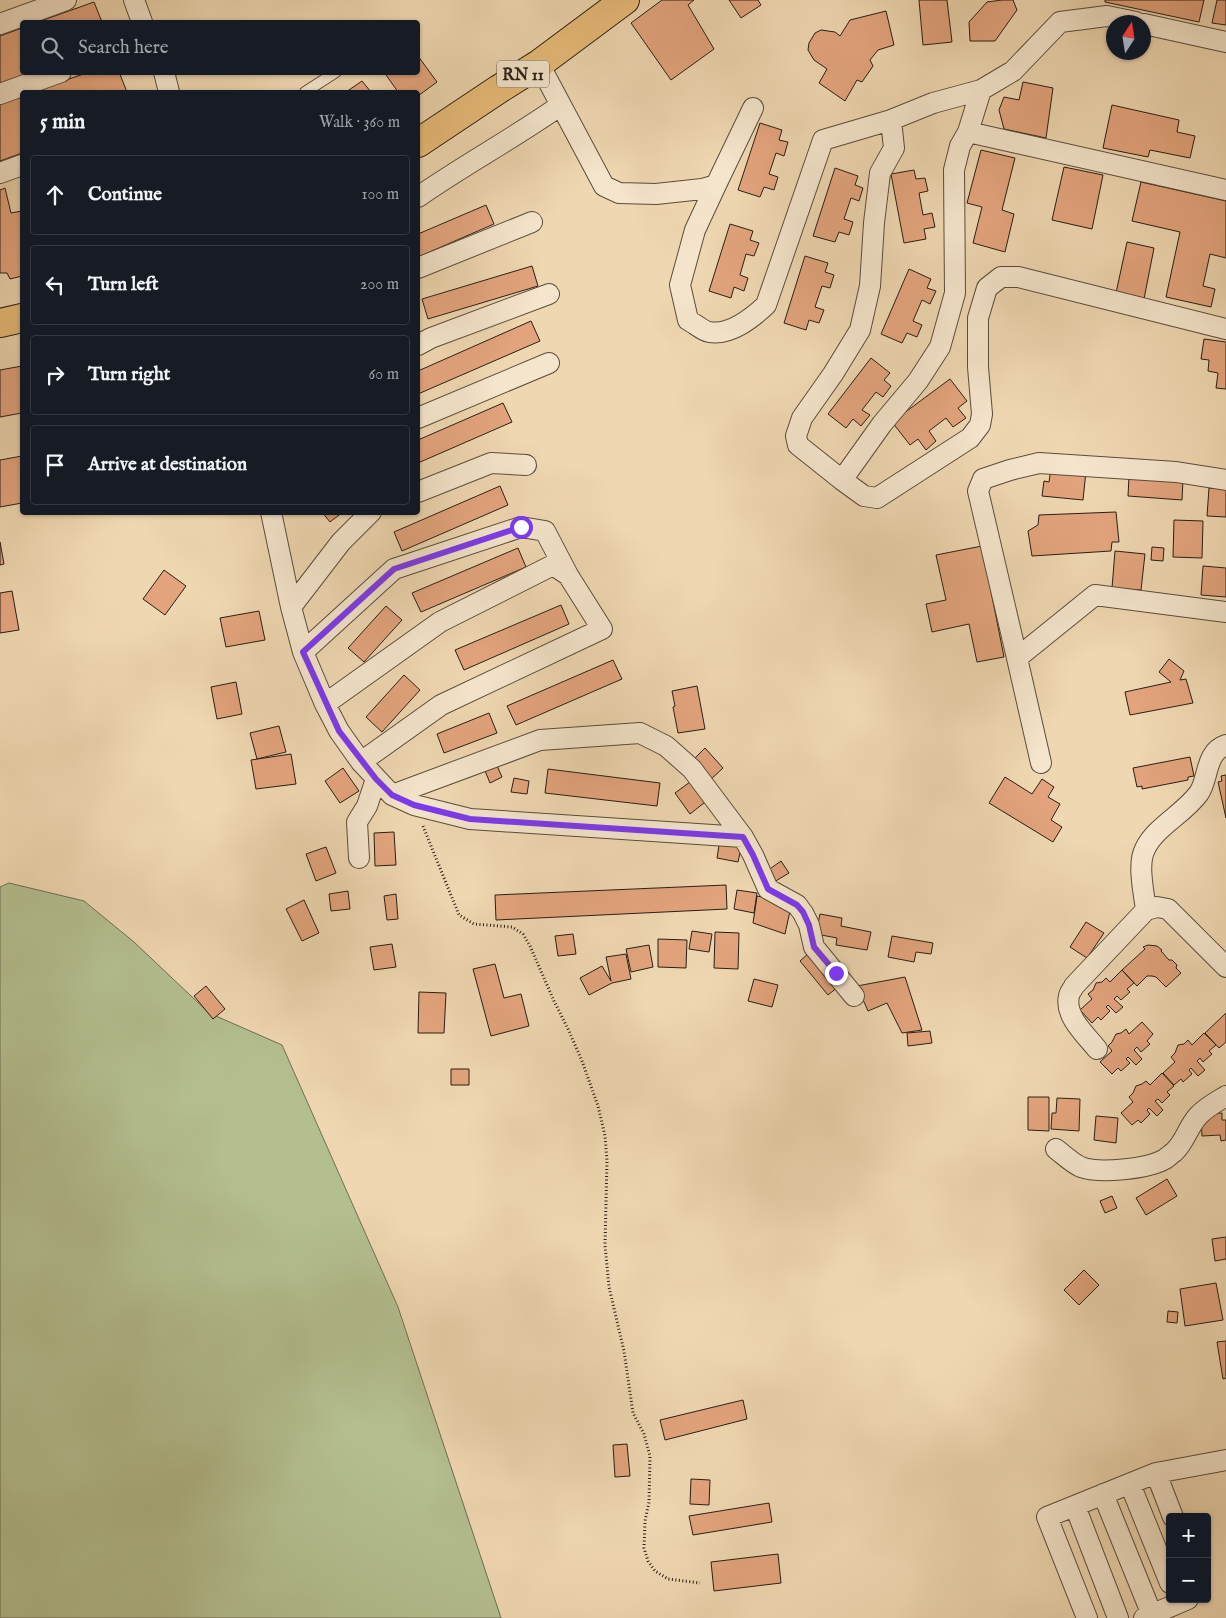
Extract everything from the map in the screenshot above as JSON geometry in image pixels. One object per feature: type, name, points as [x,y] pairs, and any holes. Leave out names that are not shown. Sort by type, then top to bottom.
[{"type":"main road","name":"RN 11","points":[[420,142],[539,64],[625,0]]},
{"type":"main road","points":[[0,323],[20,318]]},
{"type":"street","points":[[0,24],[66,0]]},
{"type":"street","points":[[134,0],[141,20]]},
{"type":"street","points":[[753,108],[695,230],[680,285],[688,320],[709,332],[728,330],[751,320],[766,305],[823,140],[891,120],[933,103],[981,90],[1013,71],[1060,22],[1106,16]]},
{"type":"street","points":[[1151,26],[1226,42]]},
{"type":"street","points":[[539,64],[604,186],[619,193],[656,194],[702,189],[716,185]]},
{"type":"street","points":[[0,94],[53,75]]},
{"type":"street","points":[[165,75],[168,90]]},
{"type":"street","points":[[842,480],[882,424],[918,381],[940,347],[955,293],[954,170],[960,146],[968,132],[981,90]]},
{"type":"street","points":[[420,197],[457,170],[532,125],[561,105]]},
{"type":"street","points":[[891,120],[894,148],[880,173],[874,223],[870,286],[860,330],[833,374],[802,418],[796,436],[798,445],[864,496],[877,498],[970,438],[980,425],[982,414],[978,367],[978,318],[987,288],[1001,277],[1018,277],[1226,330]]},
{"type":"street","points":[[968,132],[1226,190]]},
{"type":"street","points":[[0,173],[20,166]]},
{"type":"street","points":[[420,267],[532,222]]},
{"type":"street","points":[[420,344],[431,338],[549,294]]},
{"type":"street","points":[[420,417],[549,363]]},
{"type":"street","points":[[420,491],[491,463],[526,466]]},
{"type":"street","points":[[1041,763],[978,491],[983,479],[1039,463],[1176,472],[1226,480]]},
{"type":"street","points":[[272,515],[291,607],[303,652],[339,731],[361,762],[392,795],[414,805],[470,819],[743,837]]},
{"type":"street","points":[[291,607],[341,542],[368,515]]},
{"type":"street","points":[[303,652],[394,569],[521,527],[545,531],[568,575],[602,629],[441,705],[361,762]]},
{"type":"street","points":[[326,704],[440,622],[554,566],[568,575]]},
{"type":"street","points":[[1017,658],[1095,595],[1226,612]]},
{"type":"street","points":[[392,795],[540,740],[640,733],[666,746],[692,769],[743,837],[768,889],[797,905],[803,912],[809,925],[814,947],[854,996]]},
{"type":"street","points":[[1146,910],[1141,863],[1144,850],[1151,838],[1189,806],[1200,792],[1214,753],[1219,747],[1226,745]]},
{"type":"street","points":[[358,858],[357,822],[367,806],[376,779]]},
{"type":"street","points":[[1097,1049],[1074,1019],[1069,1009],[1069,996],[1074,986],[1146,910],[1157,907],[1168,909],[1226,967]]},
{"type":"street","points":[[1056,1149],[1077,1164],[1091,1169],[1113,1169],[1148,1165],[1165,1159],[1176,1150],[1197,1117],[1226,1096]]},
{"type":"street","points":[[1087,1618],[1047,1517],[1156,1473],[1226,1460]]},
{"type":"street","points":[[1156,1473],[1171,1513]]},
{"type":"street","points":[[1130,1484],[1166,1573]]},
{"type":"street","points":[[1103,1494],[1148,1616],[1177,1603]]},
{"type":"street","points":[[1075,1506],[1118,1618]]},
{"type":"lane","points":[[308,90],[331,75]]},
{"type":"path","points":[[414,805],[458,915],[474,924],[512,927],[522,934],[530,946],[582,1061],[598,1106],[605,1136],[605,1245],[609,1287],[624,1351],[633,1413],[644,1434],[650,1456],[649,1502],[645,1521],[644,1548],[648,1560],[655,1571],[668,1579],[700,1583]]},
{"type":"green space","points":[[9,883],[84,901],[134,942],[209,1013],[282,1045],[398,1307],[501,1618],[0,1618],[0,887]]},
{"type":"building","points":[[662,0],[694,0],[688,5],[714,49],[671,80],[631,23]]},
{"type":"building","points":[[729,0],[758,0],[761,5],[741,18]]},
{"type":"building","points":[[919,0],[947,0],[952,42],[923,45]]},
{"type":"building","points":[[1013,0],[1017,10],[995,41],[970,41],[969,22],[987,2]]},
{"type":"building","points":[[1105,0],[1204,0],[1199,22],[1105,2]]},
{"type":"building","points":[[1217,0],[1226,0],[1226,25],[1212,23]]},
{"type":"building","points":[[94,2],[101,20],[44,20]]},
{"type":"building","points":[[886,11],[894,45],[878,50],[870,60],[873,66],[862,82],[857,80],[845,101],[819,83],[827,69],[814,60],[808,50],[809,43],[815,33],[821,30],[835,32],[840,36],[850,20]]},
{"type":"building","points":[[20,29],[20,75],[26,75],[0,85],[0,36]]},
{"type":"building","points":[[420,59],[437,82],[420,95],[420,90],[397,90],[386,75],[420,75]]},
{"type":"building","points":[[80,75],[120,75],[126,90],[38,90]]},
{"type":"building","points":[[362,81],[369,90],[349,90]]},
{"type":"building","points":[[1023,82],[1053,88],[1046,138],[1004,129],[999,110],[1004,97],[1019,100]]},
{"type":"building","points":[[20,97],[20,154],[0,161],[0,104]]},
{"type":"building","points":[[1112,105],[1179,120],[1177,132],[1195,136],[1190,158],[1150,150],[1148,157],[1103,148]]},
{"type":"building","points":[[760,123],[782,130],[779,140],[788,142],[784,156],[776,153],[769,174],[778,177],[774,190],[764,187],[760,197],[738,190]]},
{"type":"building","points":[[981,150],[1015,158],[1002,210],[1014,214],[1005,252],[973,243],[982,207],[967,203]]},
{"type":"building","points":[[1064,167],[1103,175],[1092,229],[1052,220]]},
{"type":"building","points":[[835,168],[858,176],[855,185],[863,188],[859,201],[851,198],[844,219],[853,222],[849,235],[839,232],[835,242],[813,236]]},
{"type":"building","points":[[914,170],[916,179],[925,178],[928,191],[919,193],[923,215],[932,213],[935,227],[924,229],[926,239],[904,243],[891,174]]},
{"type":"building","points":[[1141,182],[1226,201],[1226,258],[1210,254],[1203,286],[1215,289],[1211,307],[1166,297],[1180,232],[1132,221]]},
{"type":"building","points":[[5,188],[11,213],[20,211],[20,276],[10,279],[7,273],[0,273],[0,190]]},
{"type":"building","points":[[486,205],[494,224],[420,256],[420,233]]},
{"type":"building","points":[[730,224],[753,231],[750,240],[759,243],[754,256],[746,254],[740,275],[748,278],[744,291],[734,287],[731,298],[709,291]]},
{"type":"building","points":[[1127,242],[1154,248],[1144,299],[1116,293]]},
{"type":"building","points":[[805,256],[828,263],[825,272],[834,275],[830,288],[822,286],[815,307],[824,310],[819,323],[809,320],[806,330],[784,323]]},
{"type":"building","points":[[532,266],[538,286],[428,319],[422,299]]},
{"type":"building","points":[[909,269],[931,279],[927,288],[936,291],[930,304],[922,300],[913,321],[922,325],[917,337],[907,333],[902,343],[881,334]]},
{"type":"building","points":[[531,321],[540,341],[420,393],[420,370]]},
{"type":"building","points":[[1204,339],[1226,342],[1226,389],[1216,388],[1218,373],[1208,371],[1209,360],[1201,359]]},
{"type":"building","points":[[871,358],[890,373],[884,380],[891,386],[883,397],[876,392],[862,410],[870,415],[861,426],[853,419],[846,428],[828,414]]},
{"type":"building","points":[[20,366],[20,413],[0,417],[0,370]]},
{"type":"building","points":[[950,379],[967,401],[958,408],[966,418],[953,427],[946,418],[929,431],[936,441],[926,450],[918,439],[910,445],[892,422]]},
{"type":"building","points":[[503,403],[512,422],[420,462],[420,439]]},
{"type":"building","points":[[20,456],[20,503],[0,507],[0,460]]},
{"type":"building","points":[[1051,468],[1086,471],[1083,500],[1042,496],[1044,481],[1049,482]]},
{"type":"building","points":[[1129,476],[1183,480],[1182,500],[1128,496]]},
{"type":"building","points":[[500,486],[508,505],[402,551],[394,532]]},
{"type":"building","points":[[1209,488],[1226,489],[1226,517],[1207,516]]},
{"type":"building","points":[[1116,512],[1119,542],[1112,542],[1111,551],[1032,556],[1028,531],[1038,525],[1039,515]]},
{"type":"building","points":[[324,515],[339,515],[330,522]]},
{"type":"building","points":[[1174,520],[1203,521],[1202,558],[1173,557]]},
{"type":"building","points":[[0,542],[4,564],[0,565]]},
{"type":"building","points":[[982,546],[1004,657],[977,662],[969,624],[932,632],[926,604],[946,600],[936,555]]},
{"type":"building","points":[[1152,547],[1164,548],[1163,561],[1151,560]]},
{"type":"building","points":[[518,548],[526,567],[421,612],[412,593]]},
{"type":"building","points":[[1115,551],[1145,554],[1141,590],[1112,588]]},
{"type":"building","points":[[1203,566],[1226,568],[1226,597],[1201,595]]},
{"type":"building","points":[[164,570],[186,586],[165,615],[143,599]]},
{"type":"building","points":[[12,591],[19,630],[0,633],[0,593]]},
{"type":"building","points":[[561,605],[569,624],[464,670],[455,650]]},
{"type":"building","points":[[386,606],[402,620],[364,662],[348,648]]},
{"type":"building","points":[[259,611],[265,640],[226,647],[220,618]]},
{"type":"building","points":[[1169,659],[1184,671],[1180,680],[1186,679],[1193,703],[1130,715],[1125,692],[1171,682],[1159,672]]},
{"type":"building","points":[[613,660],[622,679],[516,725],[507,706]]},
{"type":"building","points":[[404,675],[420,690],[382,732],[366,717]]},
{"type":"building","points":[[236,682],[242,714],[217,719],[211,687]]},
{"type":"building","points":[[697,686],[705,729],[678,733],[672,691]]},
{"type":"building","points":[[489,713],[497,733],[444,753],[437,734]]},
{"type":"building","points":[[279,726],[286,752],[257,759],[250,733]]},
{"type":"building","points":[[705,748],[723,768],[708,782],[690,763]]},
{"type":"building","points":[[291,754],[296,784],[256,789],[251,760]]},
{"type":"building","points":[[1190,757],[1194,776],[1188,777],[1188,780],[1142,789],[1142,786],[1137,787],[1133,768]]},
{"type":"building","points":[[495,761],[502,777],[490,783],[483,766]]},
{"type":"building","points":[[343,768],[359,791],[340,803],[325,781]]},
{"type":"building","points":[[548,769],[660,783],[657,806],[545,793]]},
{"type":"building","points":[[1226,775],[1226,818],[1218,782],[1222,781],[1221,776]]},
{"type":"building","points":[[1005,777],[1032,794],[1042,779],[1054,787],[1048,797],[1060,804],[1051,820],[1062,827],[1053,842],[989,803]]},
{"type":"building","points":[[514,778],[529,781],[527,794],[511,792]]},
{"type":"building","points":[[694,779],[709,799],[690,814],[675,793]]},
{"type":"building","points":[[394,832],[396,865],[375,866],[374,833]]},
{"type":"building","points":[[720,839],[742,844],[738,862],[717,858]]},
{"type":"building","points":[[326,847],[336,873],[316,881],[306,854]]},
{"type":"building","points":[[781,861],[789,873],[774,882],[767,871]]},
{"type":"building","points":[[726,885],[727,909],[496,920],[495,895]]},
{"type":"building","points":[[737,890],[757,893],[754,913],[734,909]]},
{"type":"building","points":[[348,891],[350,909],[331,911],[329,894]]},
{"type":"building","points":[[396,894],[398,919],[387,920],[384,896]]},
{"type":"building","points":[[757,896],[772,899],[790,911],[785,934],[753,923]]},
{"type":"building","points":[[304,900],[319,933],[302,941],[286,909]]},
{"type":"building","points":[[820,914],[842,918],[841,926],[871,932],[867,950],[836,945],[837,938],[816,934]]},
{"type":"building","points":[[1086,922],[1104,933],[1087,958],[1070,947]]},
{"type":"building","points":[[692,931],[712,934],[709,952],[689,949]]},
{"type":"building","points":[[715,932],[739,933],[738,969],[714,968]]},
{"type":"building","points":[[573,934],[576,954],[558,956],[555,936]]},
{"type":"building","points":[[892,936],[933,943],[931,954],[916,952],[914,962],[888,957]]},
{"type":"building","points":[[658,939],[687,940],[686,968],[658,967]]},
{"type":"building","points":[[392,944],[396,967],[374,970],[370,947]]},
{"type":"building","points":[[649,945],[653,967],[631,972],[626,949]]},
{"type":"building","points":[[1148,945],[1157,946],[1162,950],[1169,960],[1172,960],[1177,965],[1176,968],[1181,973],[1166,987],[1156,977],[1152,976],[1147,976],[1137,986],[1122,970],[1145,949],[1143,947]]},
{"type":"building","points":[[809,953],[838,987],[828,995],[800,961]]},
{"type":"building","points":[[626,954],[631,979],[612,983],[589,995],[580,978],[602,966],[611,981],[606,957]]},
{"type":"building","points":[[495,964],[504,998],[521,994],[529,1026],[491,1036],[473,969]]},
{"type":"building","points":[[1122,970],[1134,983],[1127,989],[1130,992],[1121,1000],[1117,996],[1114,999],[1123,1007],[1116,1013],[1108,1005],[1106,1007],[1110,1011],[1101,1020],[1098,1017],[1092,1023],[1080,1010],[1092,999],[1088,994],[1093,990],[1096,983],[1102,982],[1106,978],[1110,982]]},
{"type":"building","points":[[905,977],[922,1030],[902,1033],[887,1003],[868,1011],[857,986]]},
{"type":"building","points":[[754,979],[778,985],[772,1007],[748,1001]]},
{"type":"building","points":[[206,986],[225,1009],[213,1019],[194,996]]},
{"type":"building","points":[[419,992],[446,993],[444,1033],[418,1033]]},
{"type":"building","points":[[1226,1013],[1226,1042],[1219,1048],[1205,1033]]},
{"type":"building","points":[[1142,1022],[1153,1034],[1147,1041],[1150,1044],[1141,1052],[1137,1047],[1134,1050],[1142,1059],[1136,1065],[1128,1057],[1126,1059],[1130,1063],[1121,1071],[1118,1068],[1112,1074],[1100,1062],[1112,1051],[1108,1046],[1116,1034],[1126,1029],[1129,1034]]},
{"type":"building","points":[[930,1031],[932,1043],[908,1046],[907,1033]]},
{"type":"building","points":[[1204,1033],[1216,1045],[1209,1051],[1212,1054],[1203,1062],[1200,1058],[1197,1061],[1205,1070],[1198,1076],[1191,1068],[1189,1070],[1192,1074],[1183,1082],[1181,1079],[1174,1085],[1163,1073],[1175,1062],[1171,1057],[1178,1045],[1184,1044],[1188,1040],[1192,1045]]},
{"type":"building","points":[[451,1069],[469,1069],[469,1085],[451,1085]]},
{"type":"building","points":[[1162,1073],[1174,1086],[1167,1092],[1170,1095],[1162,1103],[1158,1099],[1155,1101],[1163,1110],[1157,1116],[1149,1108],[1147,1110],[1150,1114],[1141,1123],[1138,1120],[1132,1125],[1121,1113],[1133,1102],[1129,1097],[1136,1086],[1146,1081],[1150,1085]]},
{"type":"building","points":[[1028,1097],[1049,1097],[1049,1131],[1028,1130]]},
{"type":"building","points":[[1057,1098],[1080,1099],[1079,1131],[1051,1129],[1052,1113],[1056,1113]]},
{"type":"building","points":[[1222,1113],[1222,1120],[1226,1120],[1226,1140],[1221,1141],[1220,1135],[1202,1136],[1201,1118],[1209,1114]]},
{"type":"building","points":[[1096,1116],[1118,1118],[1116,1143],[1094,1140]]},
{"type":"building","points":[[1167,1179],[1177,1196],[1146,1215],[1136,1198]]},
{"type":"building","points":[[1112,1196],[1117,1208],[1105,1213],[1100,1201]]},
{"type":"building","points":[[1226,1237],[1226,1259],[1215,1261],[1212,1239]]},
{"type":"building","points":[[1084,1270],[1099,1285],[1079,1305],[1064,1290]]},
{"type":"building","points":[[1216,1283],[1223,1320],[1185,1326],[1180,1289]]},
{"type":"building","points":[[1168,1311],[1178,1312],[1177,1323],[1167,1322]]},
{"type":"building","points":[[1226,1341],[1226,1378],[1223,1379],[1217,1342]]},
{"type":"building","points":[[743,1400],[747,1419],[665,1440],[660,1420]]},
{"type":"building","points":[[627,1444],[630,1476],[615,1477],[613,1445]]},
{"type":"building","points":[[691,1479],[710,1480],[709,1505],[690,1504]]},
{"type":"building","points":[[769,1503],[772,1522],[693,1535],[689,1516]]},
{"type":"building","points":[[778,1554],[781,1583],[714,1591],[711,1562]]},
{"type":"route","points":[[521,527],[394,569],[303,652],[339,731],[361,762],[392,795],[414,805],[470,819],[743,837],[768,889],[797,905],[803,912],[809,925],[814,947],[836,973]]}]
